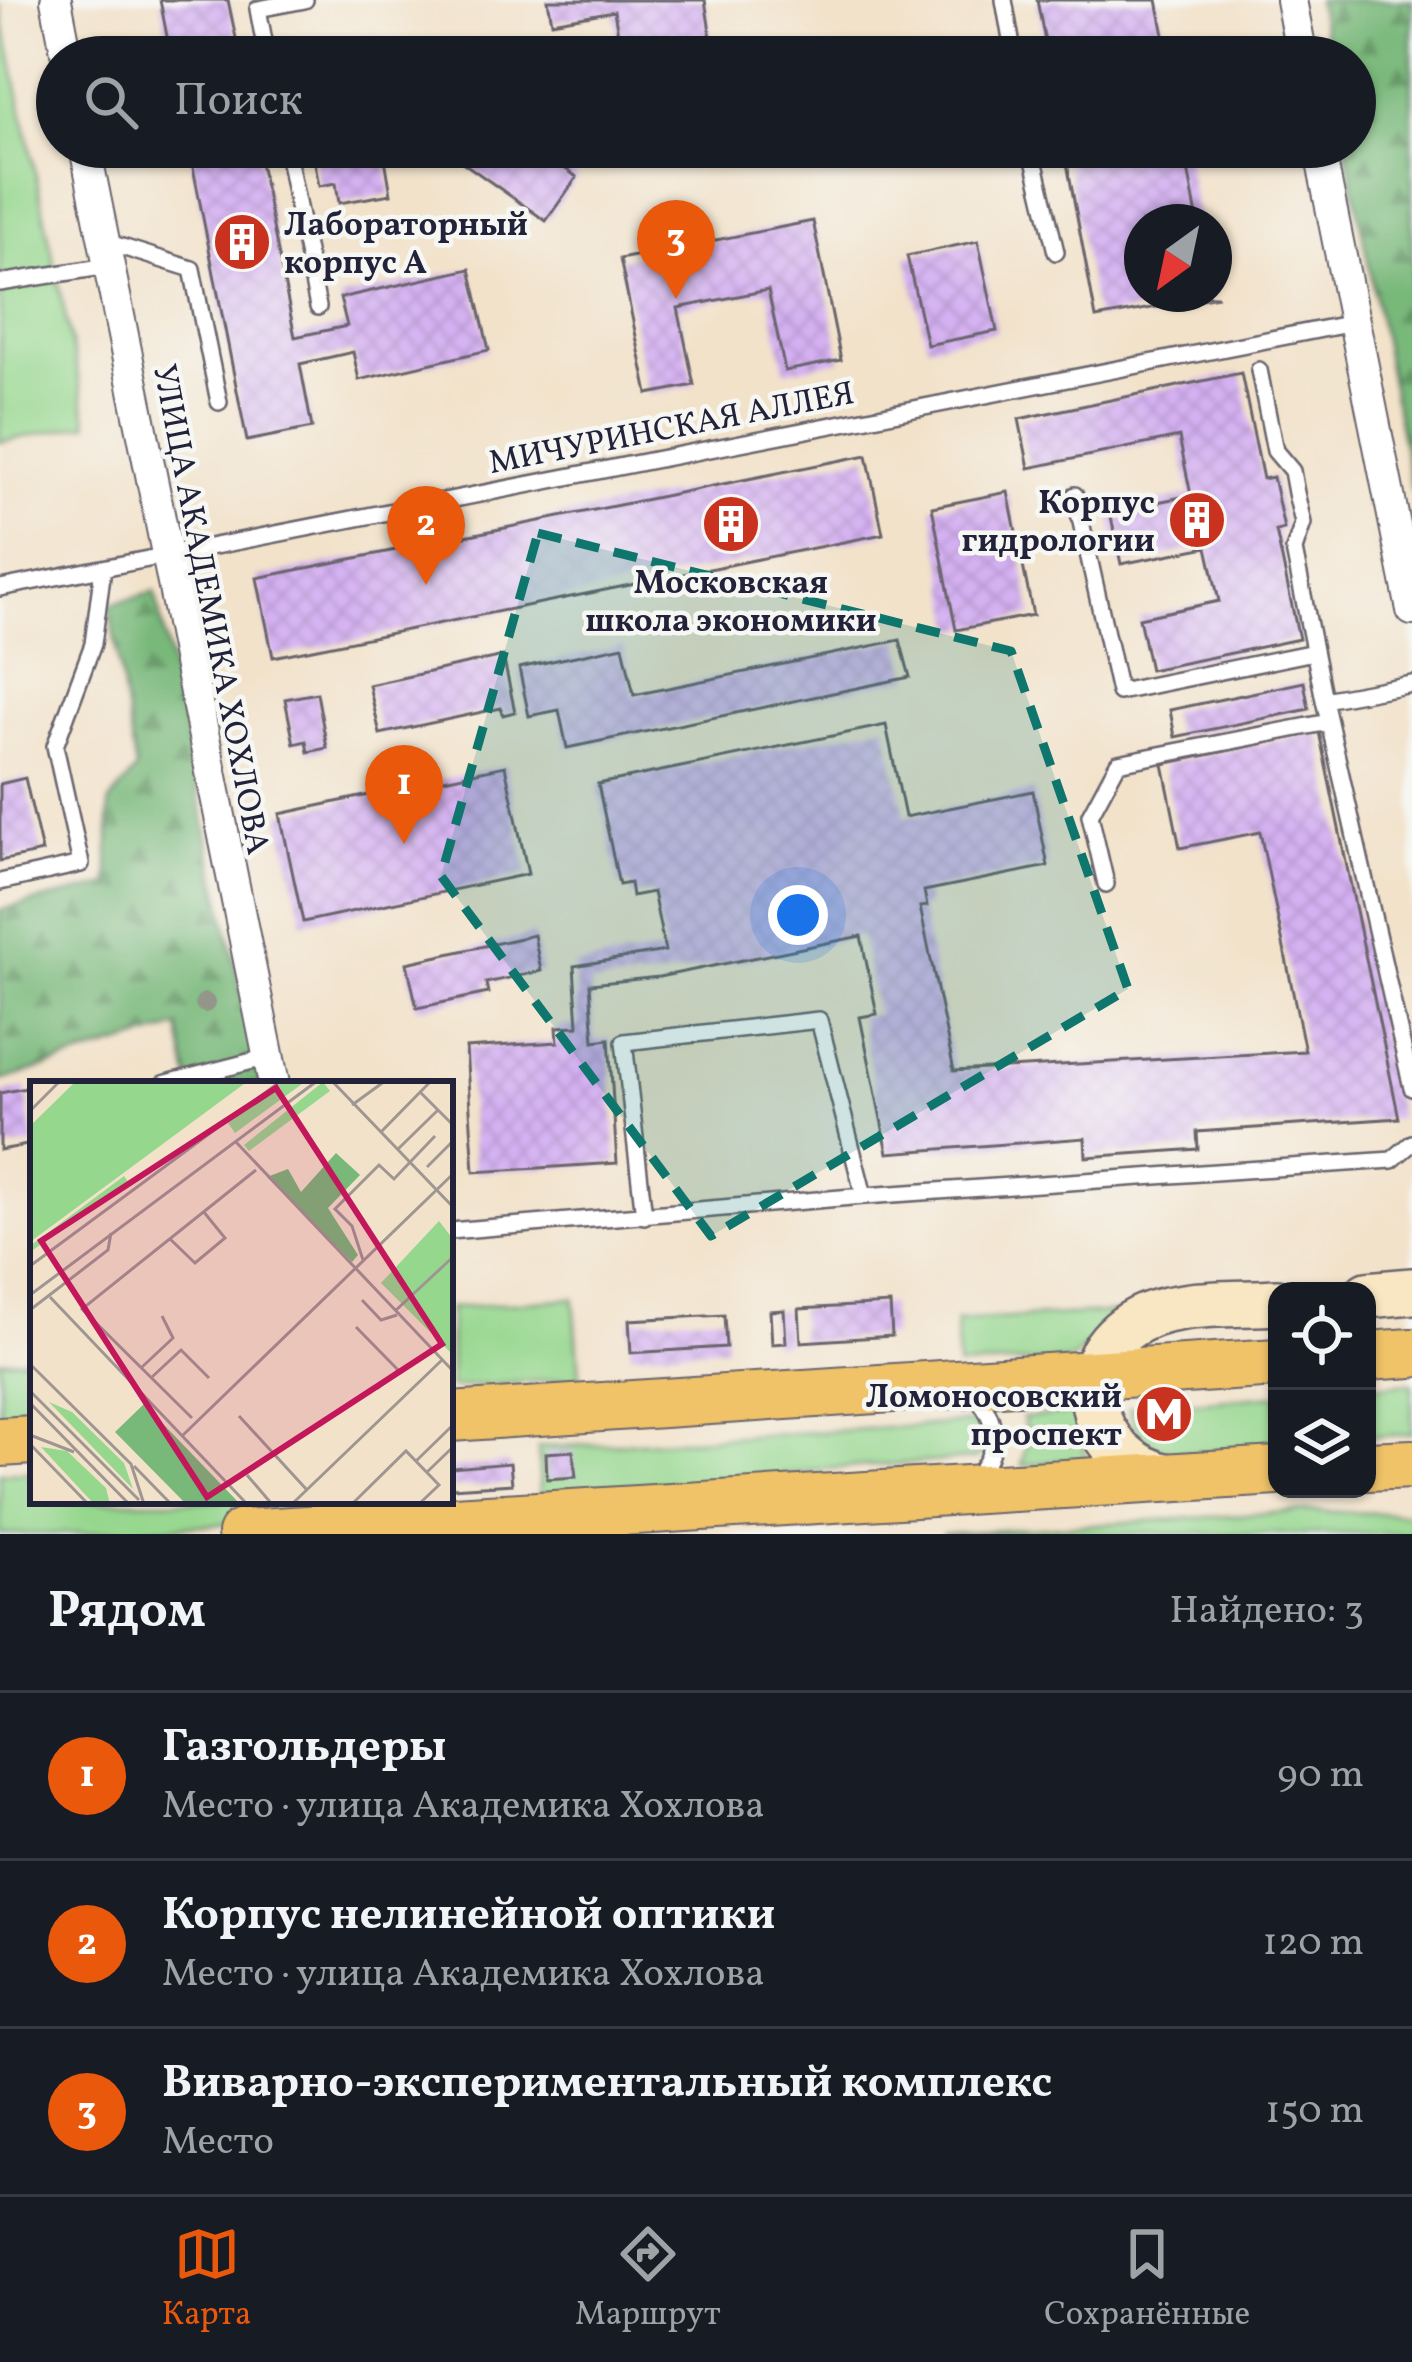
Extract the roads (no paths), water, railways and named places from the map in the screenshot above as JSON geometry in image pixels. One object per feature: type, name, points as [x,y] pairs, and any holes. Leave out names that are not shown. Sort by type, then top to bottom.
[{"type":"main road","points":[[1376,1294],[1412,1292]]},
{"type":"main road","points":[[1168,1477],[1130,1464],[1105,1437],[1094,1401],[1096,1375],[1108,1347],[1120,1333],[1152,1314],[1268,1302]]},
{"type":"main road","points":[[1376,1355],[1412,1353]]},
{"type":"main road","points":[[453,1417],[1268,1364]]},
{"type":"main road","points":[[0,1442],[30,1440]]},
{"type":"main road","points":[[1376,1466],[1412,1464]]},
{"type":"main road","points":[[242,1534],[1268,1471]]},
{"type":"street","points":[[56,0],[63,36]]},
{"type":"street","points":[[1291,0],[1298,36]]},
{"type":"street","name":"УЛИЦА АКАДЕМИКА ХОХЛОВА","points":[[89,168],[271,1070]]},
{"type":"street","points":[[1323,168],[1412,610]]},
{"type":"lane","points":[[264,36],[258,9],[305,0]]},
{"type":"lane","points":[[1004,0],[1010,36]]},
{"type":"lane","points":[[290,168],[318,307]]},
{"type":"lane","points":[[1036,168],[1057,252]]},
{"type":"lane","points":[[0,283],[106,254],[192,268],[219,402]]},
{"type":"lane","name":"МИЧУРИНСКАЯ АЛЛЕЯ","points":[[0,588],[1353,323]]},
{"type":"lane","points":[[1259,370],[1275,451],[1292,471],[1303,523],[1294,550],[1412,1088]]},
{"type":"lane","points":[[1075,495],[1119,692],[1314,652]]},
{"type":"lane","points":[[0,882],[81,864],[55,746],[93,644],[103,568]]},
{"type":"lane","points":[[1324,700],[1412,684]]},
{"type":"lane","points":[[1106,884],[1090,814],[1118,763],[1329,722]]},
{"type":"lane","points":[[644,1216],[624,1042],[819,1020],[864,1196]]},
{"type":"lane","points":[[186,1081],[271,1070]]},
{"type":"lane","points":[[453,1231],[864,1196],[1393,1160],[1412,1143]]},
{"type":"lane","points":[[946,1384],[980,1400],[993,1426],[991,1455],[984,1468],[953,1489]]},
{"type":"place","name":"Лабораторный корпус А","points":[[242,242]]},
{"type":"place","name":"Виварно-экспериментальный комплекс","points":[[676,299]]},
{"type":"place","name":"Корпус гидрологии","points":[[1197,520]]},
{"type":"place","name":"Московская школа экономики","points":[[731,524]]},
{"type":"place","name":"Корпус нелинейной оптики","points":[[426,585]]},
{"type":"place","name":"Газгольдеры","points":[[404,844]]},
{"type":"place","name":"Ломоносовский проспект","points":[[1164,1414]]}]
